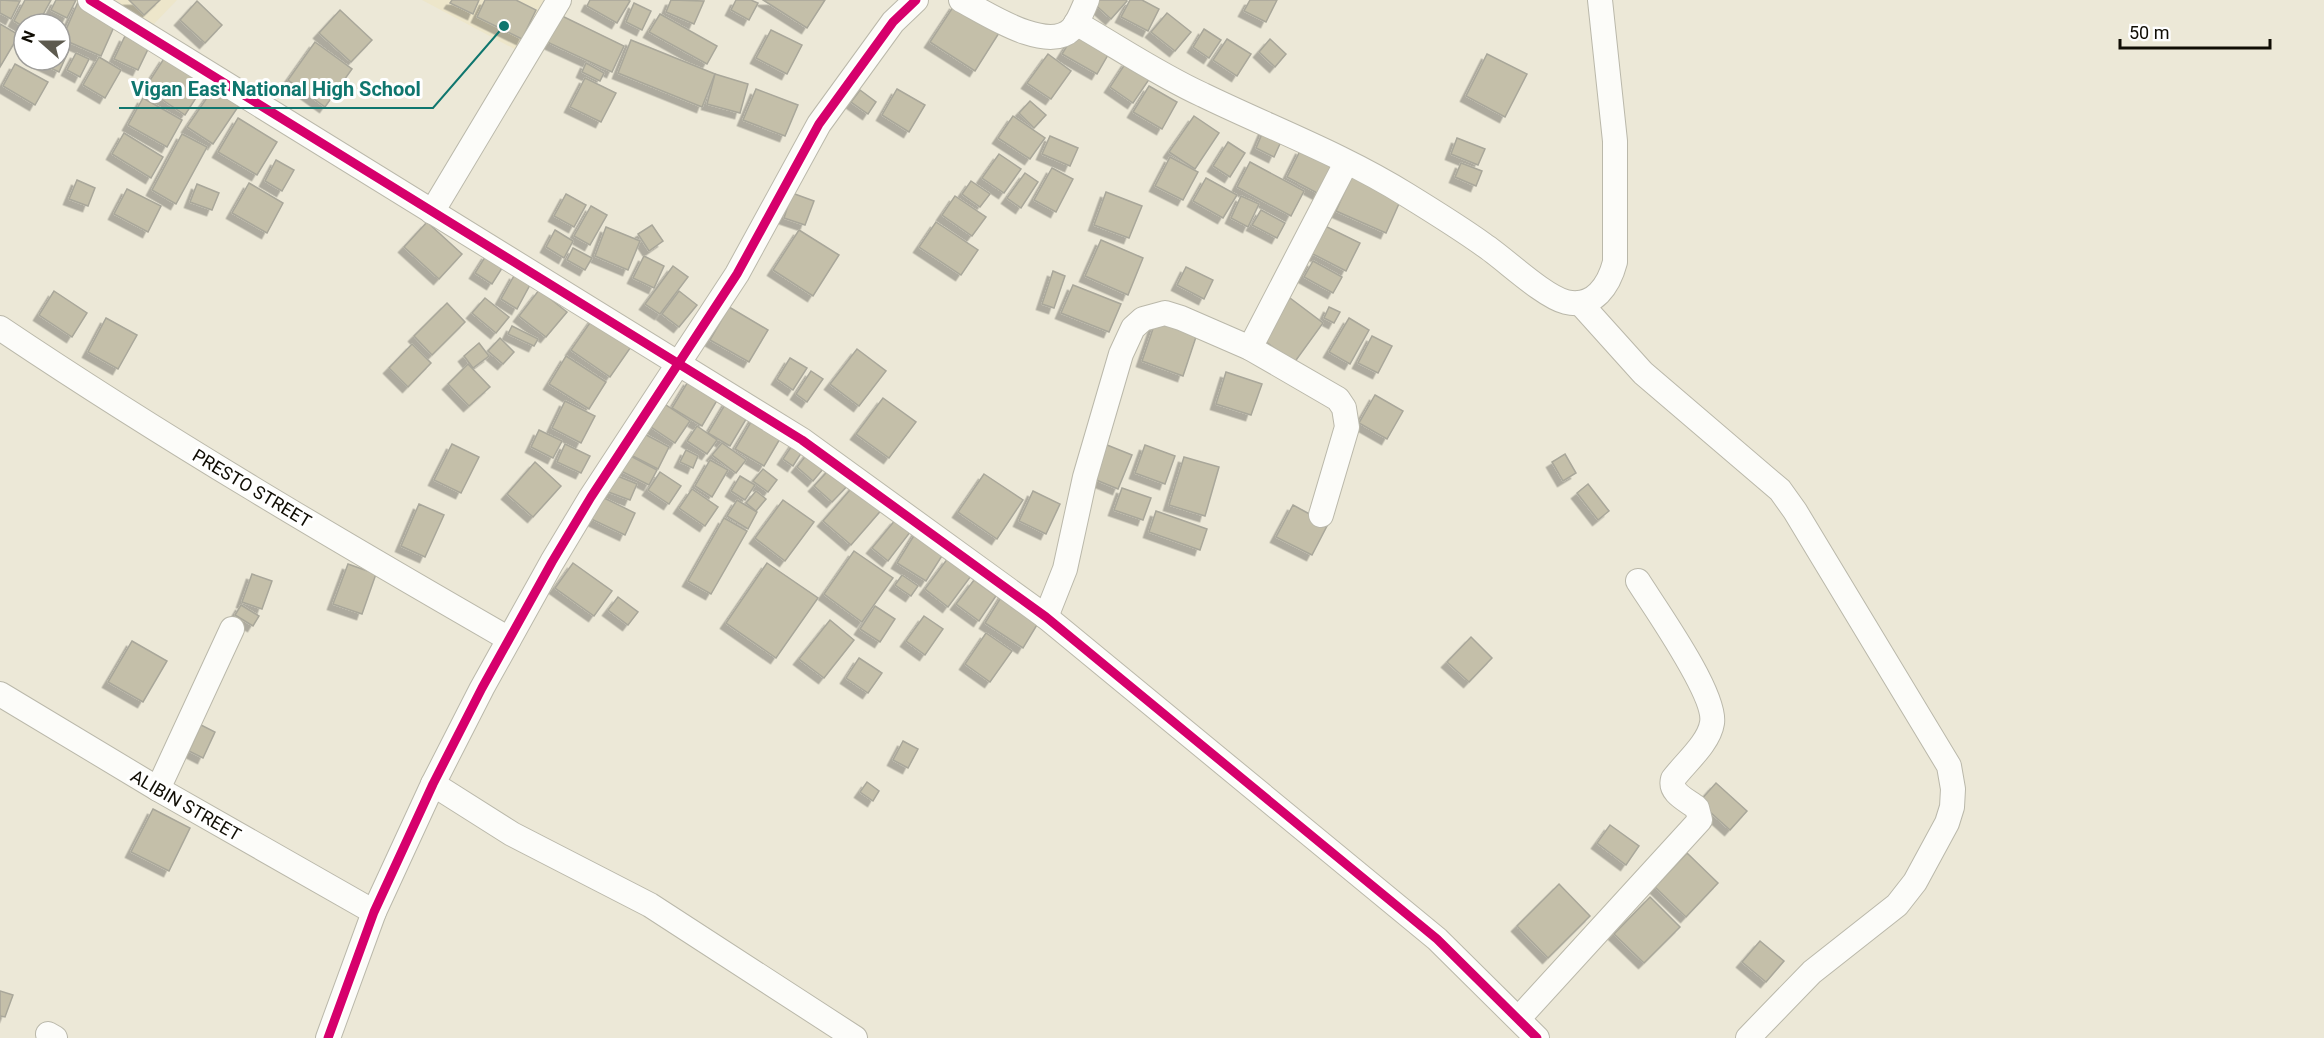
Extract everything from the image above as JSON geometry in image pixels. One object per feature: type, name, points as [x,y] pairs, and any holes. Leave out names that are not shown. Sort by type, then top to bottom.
[{"type":"street","points":[[90,0],[802,440],[1047,617],[1437,939],[1537,1038]]},
{"type":"street","points":[[432,213],[559,0]]},
{"type":"street","points":[[328,1038],[375,912],[433,784],[509,639],[591,497],[679,366],[737,274],[819,124],[893,22],[915,0]]},
{"type":"street","points":[[961,0],[1021,30],[1048,38],[1065,34],[1076,23],[1087,0]]},
{"type":"street","points":[[1076,23],[1180,84],[1406,194],[1484,244],[1553,297],[1580,303],[1604,290],[1611,277],[1615,261],[1615,141],[1600,0]]},
{"type":"street","points":[[1250,348],[1346,163]]},
{"type":"street","points":[[1580,303],[1642,373],[1780,490],[1802,520],[1949,766],[1953,789],[1952,807],[1947,823],[1915,882],[1897,905],[1812,972],[1748,1038]]},
{"type":"street","points":[[1047,617],[1065,569],[1085,477],[1121,354],[1133,328],[1154,314],[1165,313],[1250,348],[1338,399],[1344,408],[1347,427],[1320,515]]},
{"type":"street","name":"PRESTO STREET","points":[[0,328],[105,399],[329,535],[509,639]]},
{"type":"street","points":[[1519,1018],[1700,820],[1697,808],[1674,790],[1671,784],[1672,779],[1704,740],[1712,723],[1711,710],[1700,682],[1638,581]]},
{"type":"street","points":[[158,789],[232,629]]},
{"type":"street","name":"ALIBIN STREET","points":[[0,694],[158,789],[375,912]]},
{"type":"street","points":[[433,784],[512,834],[650,905],[855,1038]]},
{"type":"shaded area","points":[[110,0],[177,0],[150,28]]},
{"type":"shaded area","points":[[422,0],[551,0],[522,53]]},
{"type":"building","points":[[0,0],[20,1],[14,12],[12,12],[11,19],[0,13]]},
{"type":"building","points":[[25,0],[51,0],[44,12],[19,12]]},
{"type":"building","points":[[56,0],[76,0],[70,12],[51,10]]},
{"type":"building","points":[[129,0],[160,0],[144,15]]},
{"type":"building","points":[[452,0],[479,0],[473,14],[450,3]]},
{"type":"building","points":[[485,0],[516,0],[536,10],[522,39],[477,17]]},
{"type":"building","points":[[590,0],[630,1],[617,23],[587,6]]},
{"type":"building","points":[[671,0],[704,1],[694,24],[666,12]]},
{"type":"building","points":[[736,0],[751,0],[758,3],[749,20],[731,10]]},
{"type":"building","points":[[763,0],[825,0],[807,28]]},
{"type":"building","points":[[1090,0],[1126,0],[1127,1],[1111,19]]},
{"type":"building","points":[[1130,0],[1142,0],[1159,9],[1148,31],[1121,17]]},
{"type":"building","points":[[1250,0],[1277,0],[1266,22],[1244,11]]},
{"type":"building","points":[[197,1],[222,25],[205,43],[180,20]]},
{"type":"building","points":[[78,2],[117,20],[101,56],[72,43],[72,16]]},
{"type":"building","points":[[634,3],[651,11],[642,30],[626,22]]},
{"type":"building","points":[[955,4],[999,33],[975,71],[930,42]]},
{"type":"building","points":[[340,10],[372,40],[351,62],[319,33]]},
{"type":"building","points":[[1167,13],[1191,32],[1175,51],[1151,32]]},
{"type":"building","points":[[660,14],[717,46],[707,64],[649,32]]},
{"type":"building","points":[[560,15],[624,46],[612,72],[547,42]]},
{"type":"building","points":[[0,24],[12,31],[12,47],[0,67]]},
{"type":"building","points":[[1078,28],[1112,48],[1097,74],[1062,54]]},
{"type":"building","points":[[1204,29],[1221,40],[1209,58],[1193,47]]},
{"type":"building","points":[[771,30],[802,45],[787,74],[756,58]]},
{"type":"building","points":[[125,36],[149,47],[138,70],[114,59]]},
{"type":"building","points":[[1227,39],[1251,54],[1237,76],[1213,60]]},
{"type":"building","points":[[1270,39],[1286,54],[1275,67],[1259,52]]},
{"type":"building","points":[[631,40],[715,74],[702,107],[618,73]]},
{"type":"building","points":[[315,42],[352,69],[325,107],[288,80]]},
{"type":"building","points":[[76,53],[89,59],[80,77],[71,72],[72,61]]},
{"type":"building","points":[[1048,54],[1071,71],[1051,99],[1027,83]]},
{"type":"building","points":[[1487,54],[1527,74],[1505,117],[1466,96]]},
{"type":"building","points":[[99,57],[121,70],[105,98],[83,85]]},
{"type":"building","points":[[165,57],[205,84],[185,115],[145,88]]},
{"type":"building","points":[[1127,61],[1150,78],[1133,103],[1110,87]]},
{"type":"building","points":[[586,63],[604,73],[600,81],[582,72]]},
{"type":"building","points":[[12,70],[12,72],[30,72],[48,82],[35,105],[3,86]]},
{"type":"building","points":[[715,74],[748,84],[740,113],[707,104]]},
{"type":"building","points":[[585,78],[616,93],[601,122],[570,107]]},
{"type":"building","points":[[215,86],[240,104],[213,144],[187,127]]},
{"type":"building","points":[[1149,86],[1177,102],[1162,129],[1133,112]]},
{"type":"building","points":[[756,89],[798,105],[785,136],[743,120]]},
{"type":"building","points":[[897,89],[925,105],[909,132],[882,115]]},
{"type":"building","points":[[860,90],[876,102],[868,114],[851,102]]},
{"type":"building","points":[[143,98],[182,120],[167,147],[128,125]]},
{"type":"building","points":[[1030,101],[1046,115],[1034,128],[1019,113]]},
{"type":"building","points":[[1013,116],[1045,138],[1030,159],[998,138]]},
{"type":"building","points":[[1194,116],[1219,133],[1195,169],[1169,152]]},
{"type":"building","points":[[238,118],[277,142],[257,175],[218,152]]},
{"type":"building","points":[[1265,127],[1284,135],[1274,157],[1256,148]]},
{"type":"building","points":[[124,133],[163,157],[151,178],[112,154]]},
{"type":"building","points":[[182,134],[207,147],[176,204],[152,190]]},
{"type":"building","points":[[1050,136],[1078,148],[1070,166],[1042,154]]},
{"type":"building","points":[[1457,138],[1485,149],[1478,165],[1451,154]]},
{"type":"building","points":[[1228,142],[1245,153],[1230,177],[1213,166]]},
{"type":"building","points":[[1301,149],[1334,165],[1319,194],[1287,177]]},
{"type":"building","points":[[999,154],[1021,169],[1004,193],[982,178]]},
{"type":"building","points":[[1170,157],[1198,172],[1183,200],[1155,186]]},
{"type":"building","points":[[276,160],[294,170],[282,191],[265,181]]},
{"type":"building","points":[[1250,162],[1304,191],[1291,216],[1237,187]]},
{"type":"building","points":[[1461,163],[1482,171],[1476,186],[1455,177]]},
{"type":"building","points":[[1052,168],[1073,179],[1056,212],[1034,200]]},
{"type":"building","points":[[1025,173],[1038,182],[1021,208],[1007,198]]},
{"type":"building","points":[[1352,175],[1402,197],[1386,233],[1336,211]]},
{"type":"building","points":[[1206,178],[1237,195],[1223,218],[1193,201]]},
{"type":"building","points":[[77,180],[95,188],[88,206],[69,199]]},
{"type":"building","points":[[971,181],[990,194],[980,207],[962,194]]},
{"type":"building","points":[[249,183],[283,203],[267,233],[232,213]]},
{"type":"building","points":[[197,184],[219,193],[212,210],[190,202]]},
{"type":"building","points":[[127,189],[161,206],[148,232],[114,214]]},
{"type":"building","points":[[1106,192],[1142,206],[1129,238],[1094,225]]},
{"type":"building","points":[[792,193],[814,201],[805,225],[784,218]]},
{"type":"building","points":[[566,194],[586,205],[574,227],[554,216]]},
{"type":"building","points":[[955,196],[986,217],[972,236],[942,215]]},
{"type":"building","points":[[1241,196],[1259,204],[1248,227],[1231,218]]},
{"type":"building","points":[[591,206],[607,215],[590,245],[574,236]]},
{"type":"building","points":[[1261,210],[1285,223],[1277,238],[1252,225]]},
{"type":"building","points":[[427,222],[462,254],[439,279],[404,247]]},
{"type":"building","points":[[936,222],[978,250],[961,275],[919,247]]},
{"type":"building","points":[[652,225],[663,241],[649,251],[638,234]]},
{"type":"building","points":[[1323,225],[1360,243],[1346,271],[1309,252]]},
{"type":"building","points":[[606,227],[640,241],[628,270],[595,256]]},
{"type":"building","points":[[555,230],[573,241],[564,258],[546,247]]},
{"type":"building","points":[[799,230],[839,255],[813,296],[773,270]]},
{"type":"building","points":[[1101,240],[1143,258],[1128,295],[1085,276]]},
{"type":"building","points":[[573,248],[592,258],[585,270],[567,260]]},
{"type":"building","points":[[487,254],[504,265],[492,284],[475,273]]},
{"type":"building","points":[[644,256],[664,266],[654,288],[633,278]]},
{"type":"building","points":[[1313,261],[1342,277],[1333,293],[1304,277]]},
{"type":"building","points":[[673,266],[688,277],[660,314],[645,304]]},
{"type":"building","points":[[1186,267],[1213,280],[1204,299],[1177,285]]},
{"type":"building","points":[[1053,271],[1065,276],[1054,308],[1042,304]]},
{"type":"building","points":[[515,274],[531,283],[517,309],[501,299]]},
{"type":"building","points":[[1073,285],[1121,304],[1109,332],[1061,313]]},
{"type":"building","points":[[539,290],[567,312],[546,337],[519,316]]},
{"type":"building","points":[[54,291],[87,313],[72,337],[39,315]]},
{"type":"building","points":[[679,291],[697,305],[679,327],[662,314]]},
{"type":"building","points":[[485,298],[509,317],[496,333],[472,313]]},
{"type":"building","points":[[1290,298],[1323,323],[1294,363],[1261,338]]},
{"type":"building","points":[[447,303],[465,322],[432,355],[414,336]]},
{"type":"building","points":[[729,307],[768,330],[749,362],[710,340]]},
{"type":"building","points":[[1329,307],[1340,312],[1334,323],[1324,318]]},
{"type":"building","points":[[594,317],[633,344],[610,377],[571,350]]},
{"type":"building","points":[[106,318],[137,335],[118,369],[88,352]]},
{"type":"building","points":[[1349,318],[1369,330],[1350,364],[1329,352]]},
{"type":"building","points":[[1156,320],[1197,334],[1183,376],[1142,361]]},
{"type":"building","points":[[512,326],[538,339],[534,346],[508,334]]},
{"type":"building","points":[[1372,336],[1392,346],[1378,373],[1358,363]]},
{"type":"building","points":[[500,338],[514,352],[503,364],[488,351]]},
{"type":"building","points":[[479,343],[489,356],[473,368],[464,356]]},
{"type":"building","points":[[412,344],[431,363],[408,387],[389,368]]},
{"type":"building","points":[[857,349],[886,371],[859,406],[830,384]]},
{"type":"building","points":[[566,356],[606,382],[589,409],[549,384]]},
{"type":"building","points":[[790,358],[807,368],[793,390],[777,379]]},
{"type":"building","points":[[468,364],[490,387],[469,406],[448,384]]},
{"type":"building","points":[[811,371],[823,379],[807,402],[796,394]]},
{"type":"building","points":[[1226,372],[1262,384],[1251,415],[1216,404]]},
{"type":"building","points":[[689,380],[719,397],[702,426],[672,408]]},
{"type":"building","points":[[1375,395],[1403,411],[1387,439],[1359,423]]},
{"type":"building","points":[[729,398],[751,411],[730,446],[708,433]]},
{"type":"building","points":[[883,398],[916,422],[889,458],[856,434]]},
{"type":"building","points":[[565,401],[595,416],[581,443],[552,428]]},
{"type":"building","points":[[660,401],[690,421],[675,443],[645,423]]},
{"type":"building","points":[[755,415],[784,432],[764,466],[735,449]]},
{"type":"building","points":[[697,426],[717,440],[707,454],[687,441]]},
{"type":"building","points":[[539,430],[562,441],[553,458],[531,447]]},
{"type":"building","points":[[639,431],[669,447],[658,469],[627,453]]},
{"type":"building","points":[[797,438],[807,444],[793,466],[783,459]]},
{"type":"building","points":[[722,443],[746,460],[736,473],[712,455]]},
{"type":"building","points":[[1102,443],[1132,455],[1118,489],[1089,477]]},
{"type":"building","points":[[452,444],[479,457],[461,493],[434,480]]},
{"type":"building","points":[[565,444],[590,456],[581,473],[557,462]]},
{"type":"building","points":[[1145,445],[1175,456],[1165,484],[1135,473]]},
{"type":"building","points":[[811,449],[828,463],[813,481],[797,467]]},
{"type":"building","points":[[686,450],[698,456],[693,468],[680,462]]},
{"type":"building","points":[[625,453],[657,470],[649,485],[617,469]]},
{"type":"building","points":[[1565,454],[1576,473],[1563,481],[1552,462]]},
{"type":"building","points":[[1184,457],[1219,467],[1205,516],[1169,505]]},
{"type":"building","points":[[710,460],[728,470],[712,497],[695,486]]},
{"type":"building","points":[[535,462],[561,486],[533,517],[507,494]]},
{"type":"building","points":[[834,464],[852,481],[832,502],[814,486]]},
{"type":"building","points":[[763,469],[777,480],[768,492],[753,481]]},
{"type":"building","points":[[660,472],[681,486],[669,504],[648,490]]},
{"type":"building","points":[[610,473],[637,484],[630,500],[603,490]]},
{"type":"building","points":[[984,474],[1023,500],[997,539],[958,512]]},
{"type":"building","points":[[740,476],[755,485],[745,500],[731,491]]},
{"type":"building","points":[[856,483],[884,507],[851,545],[823,521]]},
{"type":"building","points":[[1588,484],[1609,511],[1598,520],[1577,493]]},
{"type":"building","points":[[1122,488],[1151,498],[1143,520],[1114,510]]},
{"type":"building","points":[[692,489],[718,507],[705,526],[679,508]]},
{"type":"building","points":[[756,491],[766,499],[756,511],[746,503]]},
{"type":"building","points":[[1033,491],[1060,504],[1046,534],[1019,521]]},
{"type":"building","points":[[600,496],[635,513],[625,535],[589,518]]},
{"type":"building","points":[[737,500],[757,512],[748,529],[727,516]]},
{"type":"building","points":[[783,500],[814,522],[785,561],[755,538]]},
{"type":"building","points":[[419,504],[444,515],[425,557],[401,546]]},
{"type":"building","points":[[1293,505],[1328,524],[1312,555],[1276,537]]},
{"type":"building","points":[[1156,511],[1207,529],[1200,550],[1149,532]]},
{"type":"building","points":[[724,518],[747,531],[711,594],[688,581]]},
{"type":"building","points":[[896,519],[911,531],[888,561],[872,548]]},
{"type":"building","points":[[918,529],[947,548],[926,581],[897,563]]},
{"type":"building","points":[[854,551],[893,578],[862,622],[824,594]]},
{"type":"building","points":[[948,558],[971,576],[948,607],[925,589]]},
{"type":"building","points":[[573,563],[612,591],[594,616],[555,588]]},
{"type":"building","points":[[767,563],[818,598],[776,658],[726,623]]},
{"type":"building","points":[[348,564],[376,574],[362,614],[333,604]]},
{"type":"building","points":[[252,574],[272,581],[262,609],[242,602]]},
{"type":"building","points":[[902,575],[918,586],[911,596],[895,585]]},
{"type":"building","points":[[974,580],[996,596],[979,621],[956,604]]},
{"type":"building","points":[[1005,591],[1043,615],[1023,648],[985,623]]},
{"type":"building","points":[[618,597],[638,612],[628,625],[608,610]]},
{"type":"building","points":[[241,605],[259,616],[253,626],[235,615]]},
{"type":"building","points":[[875,606],[895,619],[880,642],[860,629]]},
{"type":"building","points":[[924,616],[943,629],[925,655],[906,641]]},
{"type":"building","points":[[830,620],[854,640],[824,678],[799,659]]},
{"type":"building","points":[[986,633],[1012,651],[990,682],[965,664]]},
{"type":"building","points":[[1471,637],[1492,658],[1469,682],[1447,662]]},
{"type":"building","points":[[132,641],[167,661],[143,702],[108,682]]},
{"type":"building","points":[[859,658],[882,673],[868,693],[846,678]]},
{"type":"building","points":[[201,725],[215,732],[203,758],[189,751]]},
{"type":"building","points":[[903,741],[918,749],[908,768],[893,760]]},
{"type":"building","points":[[867,782],[879,791],[873,801],[860,792]]},
{"type":"building","points":[[1716,783],[1747,811],[1730,830],[1699,802]]},
{"type":"building","points":[[153,809],[190,828],[169,871],[131,852]]},
{"type":"building","points":[[1610,825],[1639,846],[1626,865],[1597,843]]},
{"type":"building","points":[[1687,853],[1718,883],[1686,917],[1655,887]]},
{"type":"building","points":[[1559,884],[1590,916],[1548,958],[1517,926]]},
{"type":"building","points":[[1650,897],[1680,927],[1644,963],[1614,934]]},
{"type":"building","points":[[1760,941],[1784,961],[1766,982],[1742,962]]},
{"type":"building","points":[[0,991],[13,995],[5,1017],[0,1016]]},
{"type":"cycle path","points":[[90,0],[802,440],[1046,617],[1437,939],[1537,1038]]},
{"type":"cycle path","points":[[328,1038],[374,912],[433,784],[482,688],[552,562],[591,497],[737,274],[819,124],[893,22],[916,0]]},
{"type":"place","name":"Vigan East National High School","points":[[504,26]]}]
